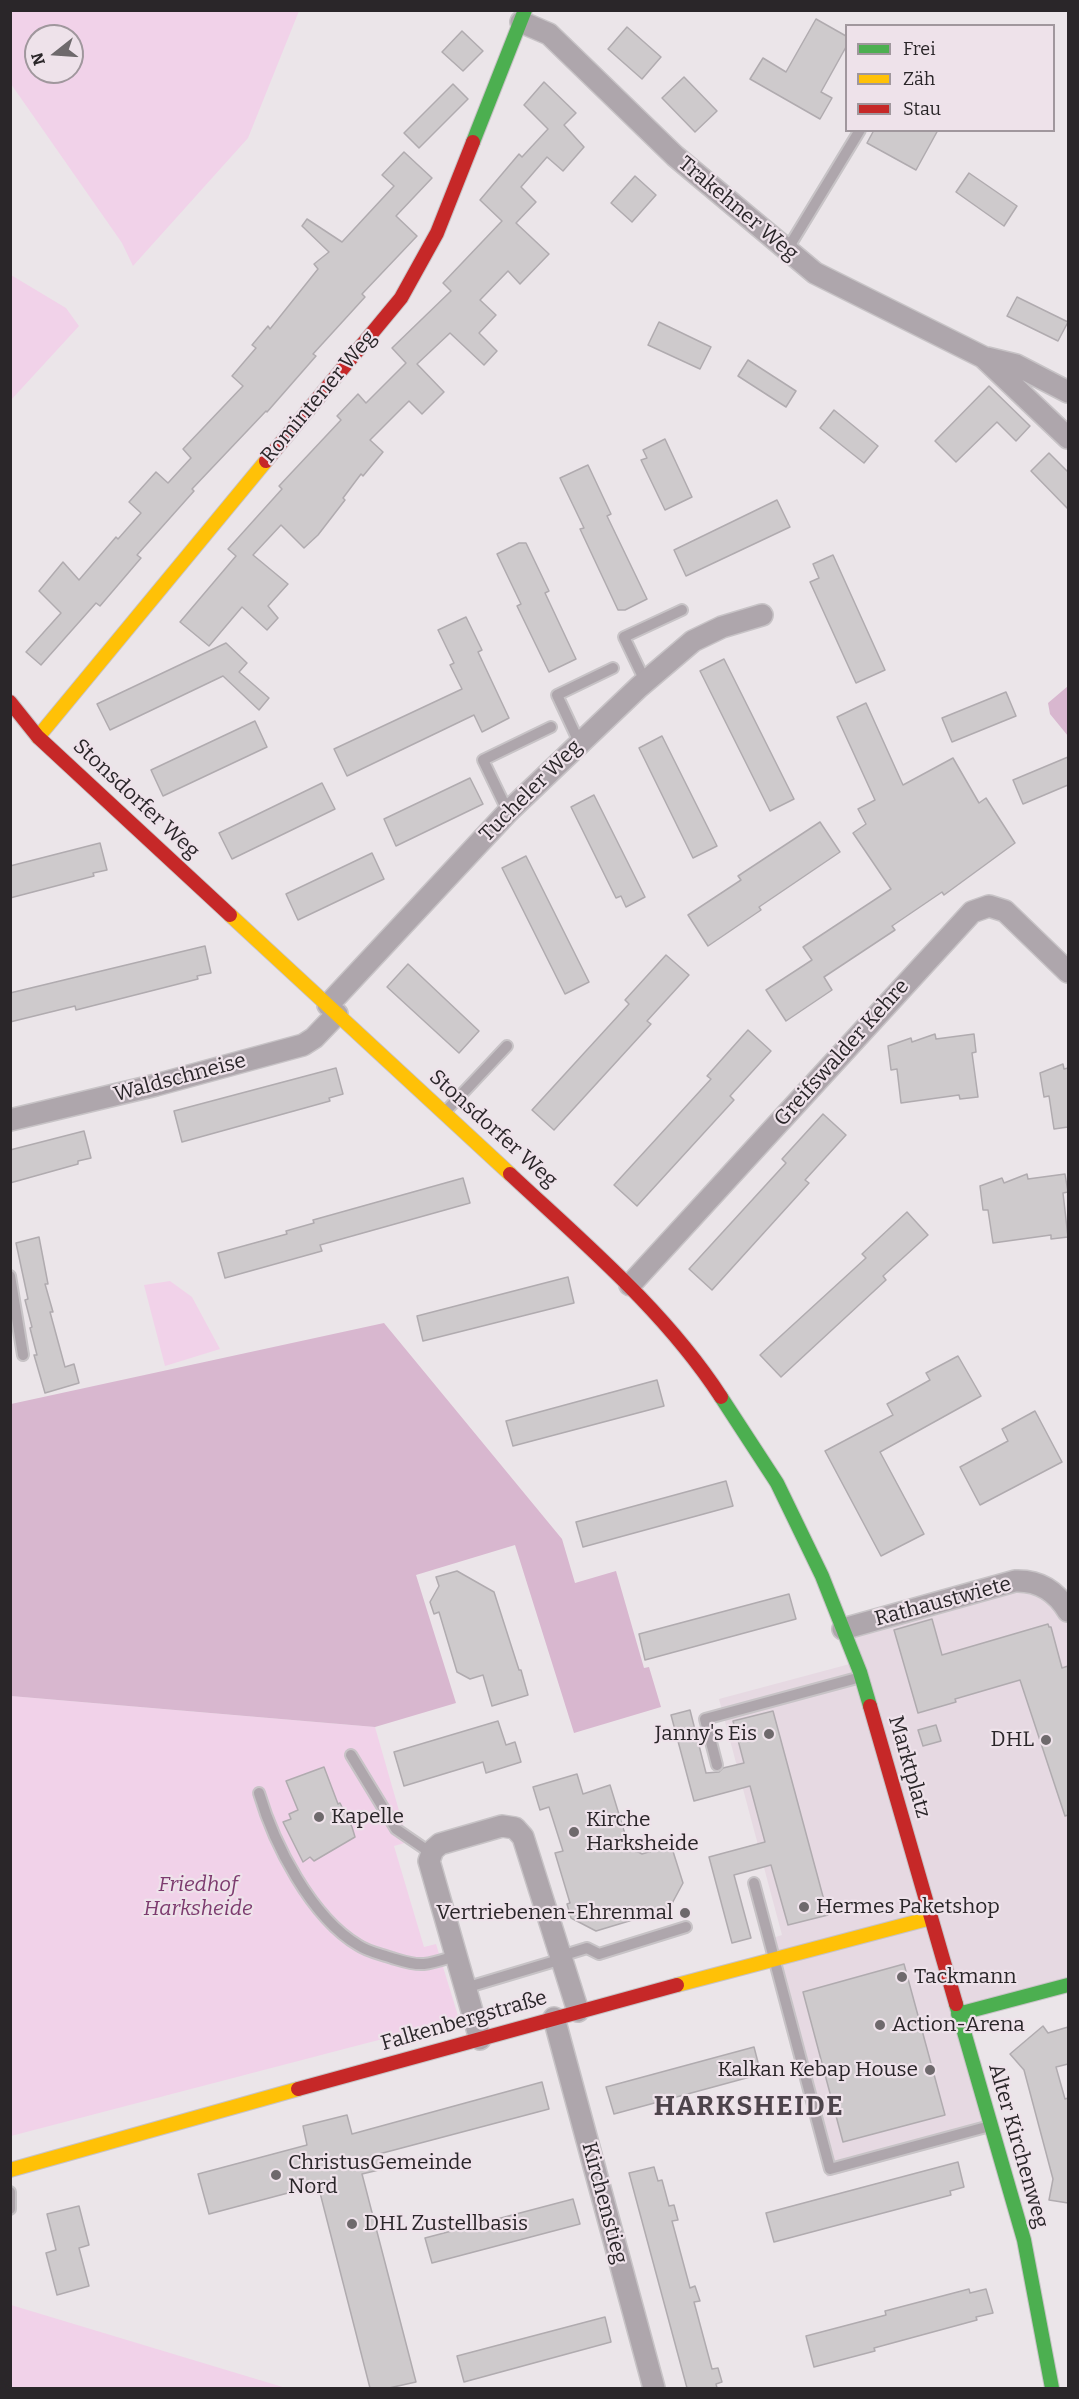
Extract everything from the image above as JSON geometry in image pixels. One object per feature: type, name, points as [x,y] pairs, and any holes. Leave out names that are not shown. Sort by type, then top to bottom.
[{"type":"main road","name":"Romintener Weg","points":[[33,732],[394,307],[415,278],[441,227],[523,16]]},
{"type":"main road","name":"Stonsdorfer Weg","points":[[12,710],[33,732],[630,1285],[692,1356],[756,1449],[801,1529],[843,1629]]},
{"type":"main road","name":"Marktplatz","points":[[843,1629],[861,1677],[931,1918]]},
{"type":"main road","name":"Falkenbergstraße","points":[[10,2170],[578,2011],[931,1918]]},
{"type":"main road","name":"Alter Kirchenweg","points":[[931,1918],[1024,2240],[1052,2388]]},
{"type":"main road","points":[[958,2014],[1068,1985]]},
{"type":"street","name":"Trakehner Weg","points":[[523,16],[549,34],[675,156],[816,273],[983,357],[1016,365],[1068,393]]},
{"type":"street","name":"Trakehner Weg","points":[[983,357],[1068,438]]},
{"type":"street","name":"Tucheler Weg","points":[[333,1010],[508,812],[645,681],[678,652],[700,637],[762,615]]},
{"type":"street","name":"Greifswalder Kehre","points":[[630,1285],[972,912],[982,907],[992,906],[1008,913],[1068,972]]},
{"type":"street","name":"Waldschneise","points":[[10,1120],[156,1085],[303,1045],[314,1038],[333,1010]]},
{"type":"street","name":"Rathaustwiete","points":[[843,1629],[1015,1581],[1032,1582],[1047,1588],[1060,1598],[1068,1611]]},
{"type":"street","points":[[480,2039],[429,1869],[431,1853],[440,1844],[498,1827],[507,1826],[518,1830],[525,1841],[578,2011]]},
{"type":"street","name":"Kirchenstieg","points":[[554,2018],[654,2388]]},
{"type":"lane","points":[[787,250],[859,132]]},
{"type":"lane","points":[[645,681],[624,637],[682,610]]},
{"type":"lane","points":[[579,742],[557,695],[613,668]]},
{"type":"lane","points":[[508,812],[483,760],[551,727]]},
{"type":"lane","points":[[445,1112],[507,1046]]},
{"type":"lane","points":[[10,1276],[23,1355]]},
{"type":"lane","points":[[717,1765],[705,1719],[861,1677]]},
{"type":"lane","points":[[351,1755],[396,1829],[431,1853]]},
{"type":"lane","points":[[259,1793],[274,1835],[295,1875],[322,1912],[345,1936],[365,1949],[410,1963],[427,1964],[455,1956]]},
{"type":"lane","points":[[753,1883],[830,2169],[990,2126]]},
{"type":"lane","points":[[465,1988],[587,1948],[599,1954],[686,1928]]},
{"type":"lane","points":[[10,2192],[10,2209]]},
{"type":"shaded area","points":[[1068,686],[1068,736],[1050,714],[1048,703]]},
{"type":"shaded area","points":[[384,1323],[562,1539],[575,1583],[616,1571],[644,1668],[649,1667],[661,1707],[574,1733],[515,1545],[416,1575],[456,1703],[375,1727],[11,1696],[11,1404]]},
{"type":"shaded area","points":[[1021,1582],[1068,1614],[1068,1982],[955,2012],[988,2133],[827,2177],[763,1941],[782,1935],[719,1699],[861,1661],[852,1629]]},
{"type":"green space","points":[[10,11],[299,11],[248,138],[133,266],[122,243],[11,84]]},
{"type":"green space","points":[[11,275],[66,308],[79,326],[11,400]]},
{"type":"green space","points":[[170,1281],[192,1297],[220,1349],[165,1366],[144,1285]]},
{"type":"green space","name":"Friedhof Harksheide","points":[[11,1696],[375,1727],[408,1842],[394,1846],[424,1947],[436,1944],[459,2019],[11,2136]]},
{"type":"green space","points":[[11,2305],[286,2388],[11,2388]]},
{"type":"building","points":[[816,19],[845,35],[845,49],[821,92],[832,98],[820,119],[750,79],[763,58],[786,72]]},
{"type":"building","points":[[627,27],[661,57],[642,79],[608,49]]},
{"type":"building","points":[[462,31],[483,51],[463,71],[442,52]]},
{"type":"building","points":[[684,77],[717,111],[695,132],[662,98]]},
{"type":"building","points":[[544,82],[576,113],[564,125],[584,147],[563,171],[547,157],[521,187],[536,202],[516,223],[549,254],[520,284],[508,271],[480,300],[496,315],[479,333],[497,351],[484,365],[450,333],[417,364],[444,392],[422,414],[409,401],[370,440],[383,452],[363,476],[361,474],[343,498],[345,500],[318,535],[304,548],[281,525],[253,555],[288,584],[268,606],[278,618],[267,630],[242,607],[209,646],[180,622],[236,556],[228,549],[282,489],[279,486],[341,420],[337,416],[358,394],[366,403],[406,363],[392,348],[451,291],[443,283],[502,221],[480,200],[519,154],[522,157],[548,129],[524,105]]},
{"type":"building","points":[[453,84],[468,99],[419,148],[404,133]]},
{"type":"building","points":[[873,132],[937,132],[916,170],[867,143]]},
{"type":"building","points":[[404,152],[432,178],[396,216],[417,236],[362,294],[365,297],[313,354],[316,356],[267,412],[192,489],[194,491],[137,555],[141,558],[100,606],[96,603],[41,665],[26,652],[61,613],[39,591],[63,562],[79,580],[116,537],[118,539],[141,513],[129,502],[156,472],[168,483],[191,458],[183,449],[243,386],[232,376],[256,348],[252,345],[268,326],[270,329],[318,269],[314,264],[329,252],[302,226],[307,219],[342,242],[394,186],[382,175]]},
{"type":"building","points":[[969,173],[1017,206],[1004,226],[956,192]]},
{"type":"building","points":[[635,176],[656,195],[632,222],[611,203]]},
{"type":"building","points":[[1017,297],[1068,322],[1058,341],[1007,316]]},
{"type":"building","points":[[659,322],[711,347],[700,369],[648,345]]},
{"type":"building","points":[[748,360],[796,391],[786,407],[738,376]]},
{"type":"building","points":[[989,386],[1030,426],[1016,441],[997,422],[956,462],[935,441]]},
{"type":"building","points":[[834,410],[878,446],[864,463],[820,428]]},
{"type":"building","points":[[665,439],[692,497],[665,510],[641,460],[647,458],[643,450]]},
{"type":"building","points":[[1049,453],[1068,472],[1068,509],[1031,471]]},
{"type":"building","points":[[588,465],[611,514],[607,516],[647,599],[625,610],[618,610],[580,529],[584,528],[560,478]]},
{"type":"building","points":[[777,500],[790,527],[686,576],[674,550]]},
{"type":"building","points":[[519,543],[526,543],[549,591],[545,593],[576,659],[549,672],[517,606],[521,604],[497,554]]},
{"type":"building","points":[[833,555],[885,670],[856,683],[810,582],[819,578],[813,564]]},
{"type":"building","points":[[466,617],[482,650],[478,652],[509,718],[482,732],[474,715],[347,776],[334,749],[462,689],[450,665],[454,663],[438,630]]},
{"type":"building","points":[[226,643],[247,663],[239,672],[269,698],[259,710],[223,676],[110,730],[97,704]]},
{"type":"building","points":[[724,659],[794,799],[770,811],[700,671]]},
{"type":"building","points":[[1006,692],[1016,716],[952,742],[942,718]]},
{"type":"building","points":[[866,703],[903,785],[953,758],[979,803],[986,798],[1015,843],[944,895],[942,892],[892,926],[895,930],[824,977],[832,990],[786,1021],[766,990],[812,960],[803,947],[891,889],[853,833],[866,824],[858,809],[875,800],[837,717]]},
{"type":"building","points":[[255,721],[267,747],[163,796],[151,770]]},
{"type":"building","points":[[662,736],[717,846],[693,858],[639,748]]},
{"type":"building","points":[[1068,757],[1068,785],[1023,804],[1013,780]]},
{"type":"building","points":[[470,778],[483,804],[396,846],[384,819]]},
{"type":"building","points":[[322,783],[335,809],[232,859],[219,833]]},
{"type":"building","points":[[594,795],[645,897],[626,907],[621,896],[616,898],[571,807]]},
{"type":"building","points":[[820,822],[840,852],[759,907],[761,910],[708,946],[688,915],[741,880],[738,876]]},
{"type":"building","points":[[100,843],[107,870],[93,873],[94,876],[10,898],[10,866]]},
{"type":"building","points":[[372,853],[384,879],[298,920],[286,894]]},
{"type":"building","points":[[526,856],[589,982],[565,994],[502,868]]},
{"type":"building","points":[[205,946],[211,973],[197,976],[198,979],[76,1010],[75,1006],[10,1022],[10,993]]},
{"type":"building","points":[[666,955],[689,975],[647,1021],[651,1024],[554,1130],[532,1110],[629,1004],[625,1000]]},
{"type":"building","points":[[408,964],[479,1031],[459,1053],[387,987]]},
{"type":"building","points":[[748,1030],[771,1051],[730,1096],[734,1100],[637,1206],[614,1185],[711,1079],[707,1076]]},
{"type":"building","points":[[935,1034],[936,1039],[974,1034],[976,1052],[972,1053],[978,1097],[960,1099],[959,1095],[901,1103],[897,1069],[891,1070],[888,1046],[911,1038],[912,1042]]},
{"type":"building","points":[[1063,1064],[1064,1069],[1068,1068],[1068,1127],[1054,1129],[1049,1096],[1044,1097],[1040,1073]]},
{"type":"building","points":[[336,1068],[343,1094],[329,1098],[330,1101],[182,1142],[174,1111]]},
{"type":"building","points":[[823,1114],[846,1135],[805,1180],[809,1183],[712,1290],[689,1269],[786,1163],[782,1159]]},
{"type":"building","points":[[84,1131],[91,1158],[78,1161],[78,1164],[10,1183],[10,1150]]},
{"type":"building","points":[[1027,1174],[1028,1179],[1065,1174],[1068,1192],[1063,1193],[1068,1237],[1051,1239],[1051,1235],[993,1243],[988,1210],[983,1210],[980,1186],[1002,1178],[1004,1183]]},
{"type":"building","points":[[463,1178],[470,1203],[320,1245],[322,1251],[225,1278],[218,1253],[287,1234],[286,1231],[314,1223],[313,1220]]},
{"type":"building","points":[[907,1212],[928,1235],[883,1276],[886,1280],[781,1377],[760,1355],[866,1258],[862,1254]]},
{"type":"building","points":[[39,1237],[48,1284],[45,1284],[53,1312],[50,1312],[65,1367],[74,1364],[79,1383],[45,1393],[34,1355],[37,1355],[30,1328],[32,1327],[25,1300],[28,1299],[16,1243]]},
{"type":"building","points":[[568,1277],[574,1303],[423,1341],[417,1316]]},
{"type":"building","points":[[958,1356],[981,1396],[880,1452],[924,1534],[881,1556],[825,1451],[893,1415],[887,1404],[930,1380],[926,1373]]},
{"type":"building","points":[[657,1380],[664,1406],[513,1446],[506,1421]]},
{"type":"building","points":[[1035,1411],[1062,1462],[980,1505],[960,1467],[1008,1441],[1002,1429]]},
{"type":"building","points":[[726,1481],[733,1506],[583,1547],[576,1522]]},
{"type":"building","points":[[457,1571],[494,1592],[528,1695],[492,1706],[483,1675],[470,1679],[457,1672],[439,1612],[434,1614],[430,1602],[439,1586],[436,1577]]},
{"type":"building","points":[[789,1594],[796,1619],[645,1660],[639,1634]]},
{"type":"building","points":[[932,1619],[942,1655],[1048,1624],[1051,1627],[1062,1668],[1068,1666],[1068,1815],[1065,1816],[1020,1680],[955,1699],[956,1702],[918,1713],[894,1630]]},
{"type":"building","points":[[690,1710],[706,1773],[719,1772],[723,1768],[744,1763],[733,1721],[773,1711],[828,1915],[788,1925],[771,1865],[734,1875],[751,1938],[732,1943],[709,1857],[765,1842],[750,1786],[694,1801],[671,1715]]},
{"type":"building","points":[[498,1721],[506,1745],[515,1742],[521,1762],[486,1773],[483,1762],[404,1786],[394,1752]]},
{"type":"building","points":[[936,1725],[941,1741],[923,1746],[918,1730]]},
{"type":"building","name":"Kapelle","points":[[324,1767],[338,1804],[340,1803],[355,1837],[314,1861],[310,1857],[303,1862],[283,1822],[291,1819],[289,1814],[298,1810],[286,1781]]},
{"type":"building","points":[[577,1774],[583,1794],[610,1785],[629,1847],[642,1854],[671,1845],[683,1883],[669,1909],[596,1931],[571,1918],[567,1904],[570,1903],[555,1853],[563,1851],[549,1807],[540,1810],[533,1787]]},
{"type":"building","points":[[904,1964],[945,2115],[843,2142],[803,1992]]},
{"type":"building","points":[[1043,2026],[1048,2033],[1068,2027],[1068,2064],[1056,2067],[1065,2099],[1068,2098],[1068,2203],[1049,2200],[1053,2179],[1024,2070],[1010,2054]]},
{"type":"building","points":[[754,2047],[761,2074],[614,2114],[606,2087]]},
{"type":"building","points":[[542,2082],[549,2109],[379,2154],[383,2169],[362,2174],[416,2382],[389,2388],[370,2388],[318,2185],[209,2214],[198,2174],[307,2145],[303,2126],[347,2115],[352,2134]]},
{"type":"building","points":[[958,2162],[964,2187],[950,2191],[951,2195],[774,2242],[766,2213]]},
{"type":"building","points":[[654,2167],[658,2181],[662,2180],[669,2206],[674,2205],[678,2220],[672,2221],[690,2288],[695,2286],[700,2301],[694,2302],[712,2369],[718,2368],[722,2382],[716,2384],[717,2388],[687,2388],[629,2173]]},
{"type":"building","points":[[573,2199],[580,2224],[432,2263],[425,2238]]},
{"type":"building","points":[[79,2206],[89,2245],[79,2248],[89,2286],[57,2295],[46,2253],[56,2250],[47,2214]]},
{"type":"building","points":[[969,2289],[970,2293],[986,2289],[993,2313],[976,2317],[977,2320],[874,2348],[875,2351],[814,2367],[806,2336],[886,2315],[885,2311]]},
{"type":"building","points":[[605,2317],[611,2342],[464,2382],[457,2356]]},
{"type":"traffic: fast","points":[[473,142],[525,10]]},
{"type":"traffic: fast","points":[[721,1397],[777,1483],[822,1576],[860,1672],[870,1706]]},
{"type":"traffic: fast","points":[[958,2014],[1068,1985]]},
{"type":"traffic: fast","points":[[956,2004],[1024,2240],[1052,2388]]},
{"type":"traffic: slow","points":[[38,737],[266,461]]},
{"type":"traffic: slow","points":[[230,915],[510,1174]]},
{"type":"traffic: slow","points":[[677,1985],[931,1918]]},
{"type":"traffic: slow","points":[[10,2170],[298,2089]]},
{"type":"traffic: jam","points":[[266,461],[401,298],[437,233],[473,142]]},
{"type":"traffic: jam","points":[[10,702],[38,737],[230,915]]},
{"type":"traffic: jam","points":[[510,1174],[623,1279],[675,1336],[721,1397]]},
{"type":"traffic: jam","points":[[870,1706],[956,2004]]},
{"type":"traffic: jam","points":[[298,2089],[677,1985]]},
{"type":"place","name":"Janny's Eis","points":[[769,1734]]},
{"type":"place","name":"DHL","points":[[1046,1740]]},
{"type":"place","name":"Kapelle","points":[[319,1817]]},
{"type":"place","name":"Kirche Harksheide","points":[[574,1832]]},
{"type":"place","name":"Hermes Paketshop","points":[[804,1907]]},
{"type":"place","name":"Vertriebenen-Ehrenmal","points":[[685,1913]]},
{"type":"place","name":"Tackmann","points":[[902,1977]]},
{"type":"place","name":"Action-Arena","points":[[880,2025]]},
{"type":"place","name":"Kalkan Kebap House","points":[[930,2070]]},
{"type":"place","name":"ChristusGemeinde Nord","points":[[276,2175]]},
{"type":"place","name":"DHL Zustellbasis","points":[[352,2224]]},
{"type":"district","name":"HARKSHEIDE","points":[[749,2107]]}]
